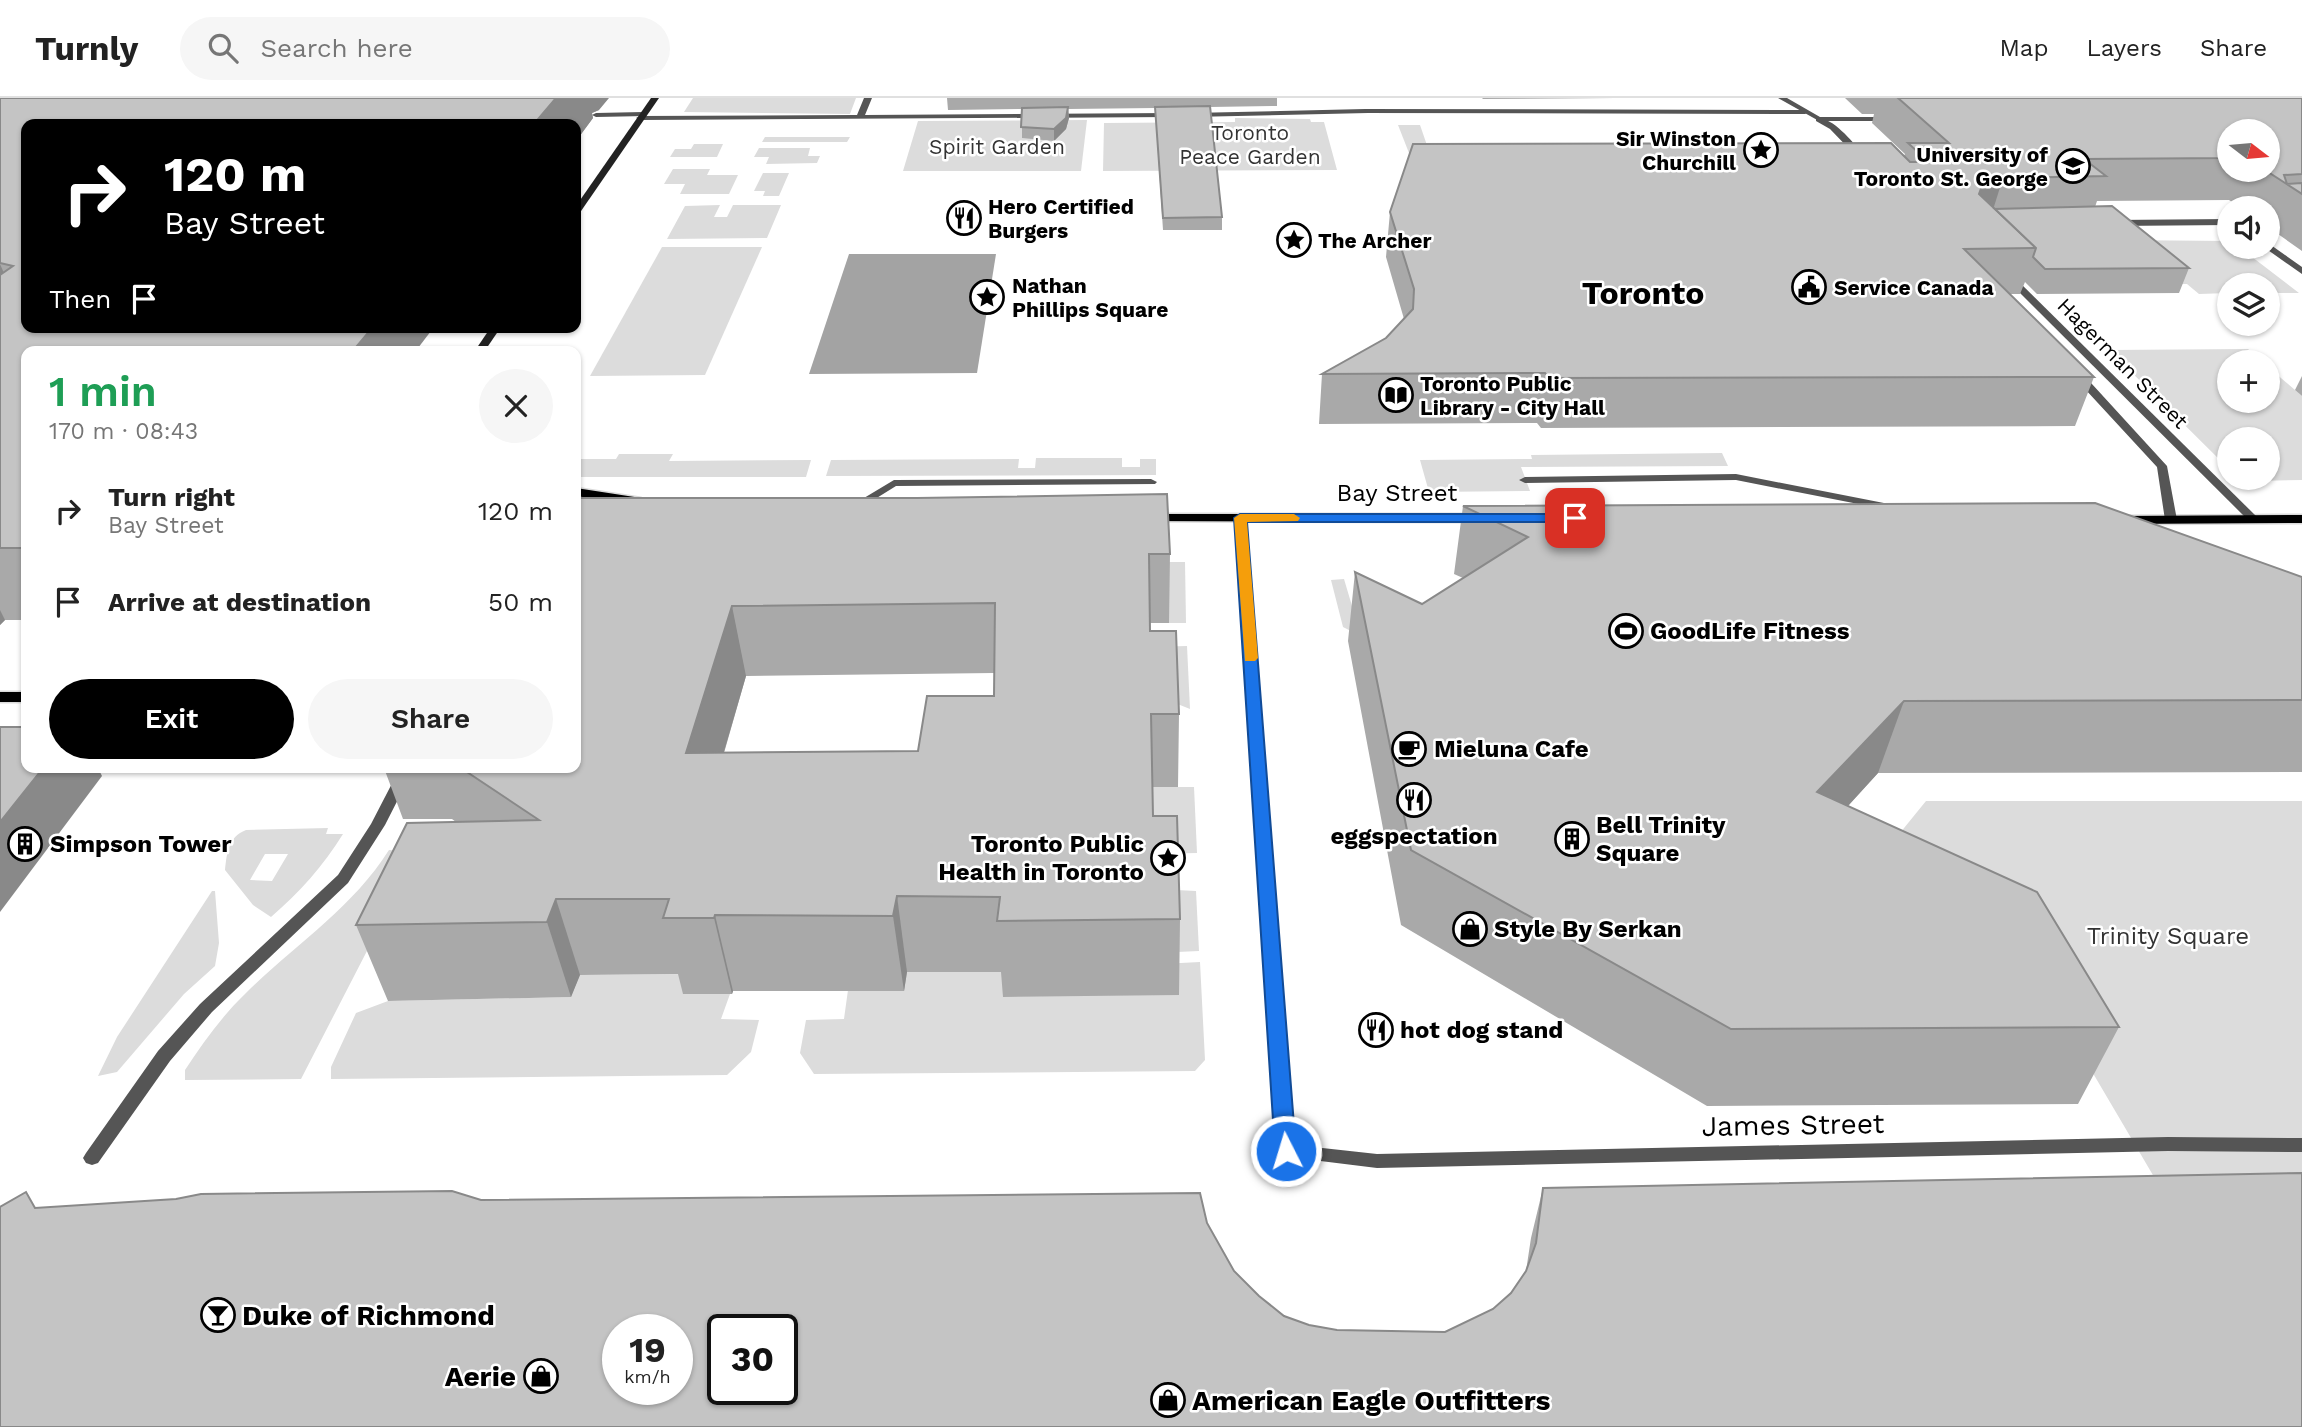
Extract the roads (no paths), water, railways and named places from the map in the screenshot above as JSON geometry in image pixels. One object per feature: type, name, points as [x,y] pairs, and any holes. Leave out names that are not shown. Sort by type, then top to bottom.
[{"type":"main road","points":[[581,205],[652,102]]},
{"type":"main road","points":[[581,492],[658,506]]},
{"type":"main road","points":[[1872,520],[1898,514]]},
{"type":"main road","name":"Bay Street","points":[[1127,518],[1507,518]]},
{"type":"main road","points":[[2109,520],[2302,519]]},
{"type":"main road","points":[[0,697],[21,697]]},
{"type":"street","points":[[860,117],[868,98]]},
{"type":"street","points":[[1782,98],[1833,127],[1866,162]]},
{"type":"street","points":[[603,106],[652,102]]},
{"type":"street","points":[[596,115],[860,117],[1365,111],[1805,112]]},
{"type":"street","points":[[1819,119],[1897,119]]},
{"type":"street","points":[[2101,223],[2217,222]]},
{"type":"street","points":[[2280,255],[2302,271]]},
{"type":"street","name":"Hagerman Street","points":[[2000,268],[2253,519]]},
{"type":"street","points":[[2070,367],[2138,436],[2162,466],[2171,520]]},
{"type":"street","points":[[1525,480],[1736,477],[1898,514]]},
{"type":"street","points":[[852,516],[894,483],[1151,482]]},
{"type":"street","name":"James Street","points":[[1240,518],[1286,1151],[1377,1161],[2302,1144]]},
{"type":"street","points":[[92,1158],[164,1056],[206,1008],[343,879],[378,825],[404,773]]},
{"type":"place","name":"Sir Winston Churchill","points":[[1761,150]]},
{"type":"place","name":"University of Toronto St. George","points":[[2073,166]]},
{"type":"place","name":"Hero Certified Burgers","points":[[964,218]]},
{"type":"place","name":"The Archer","points":[[1294,240]]},
{"type":"place","name":"Service Canada","points":[[1809,287]]},
{"type":"place","name":"Nathan Phillips Square","points":[[987,297]]},
{"type":"place","name":"Toronto Public Library - City Hall","points":[[1396,395]]},
{"type":"place","name":"GoodLife Fitness","points":[[1626,631]]},
{"type":"place","name":"Mieluna Cafe","points":[[1409,749]]},
{"type":"place","name":"eggspectation","points":[[1414,800]]},
{"type":"place","name":"Bell Trinity Square","points":[[1572,839]]},
{"type":"place","name":"Simpson Tower","points":[[25,844]]},
{"type":"place","name":"Toronto Public Health in Toronto","points":[[1168,858]]},
{"type":"place","name":"Style By Serkan","points":[[1470,929]]},
{"type":"place","name":"hot dog stand","points":[[1376,1030]]},
{"type":"place","name":"Duke of Richmond","points":[[218,1315]]},
{"type":"place","name":"Aerie","points":[[541,1376]]},
{"type":"place","name":"American Eagle Outfitters","points":[[1168,1400]]},
{"type":"district","name":"Toronto","points":[[1643,293]]},
{"type":"park label","name":"Toronto Peace Garden","points":[[1250,144]]},
{"type":"park label","name":"Spirit Garden","points":[[997,146]]},
{"type":"park label","name":"Trinity Square","points":[[2168,936]]}]
